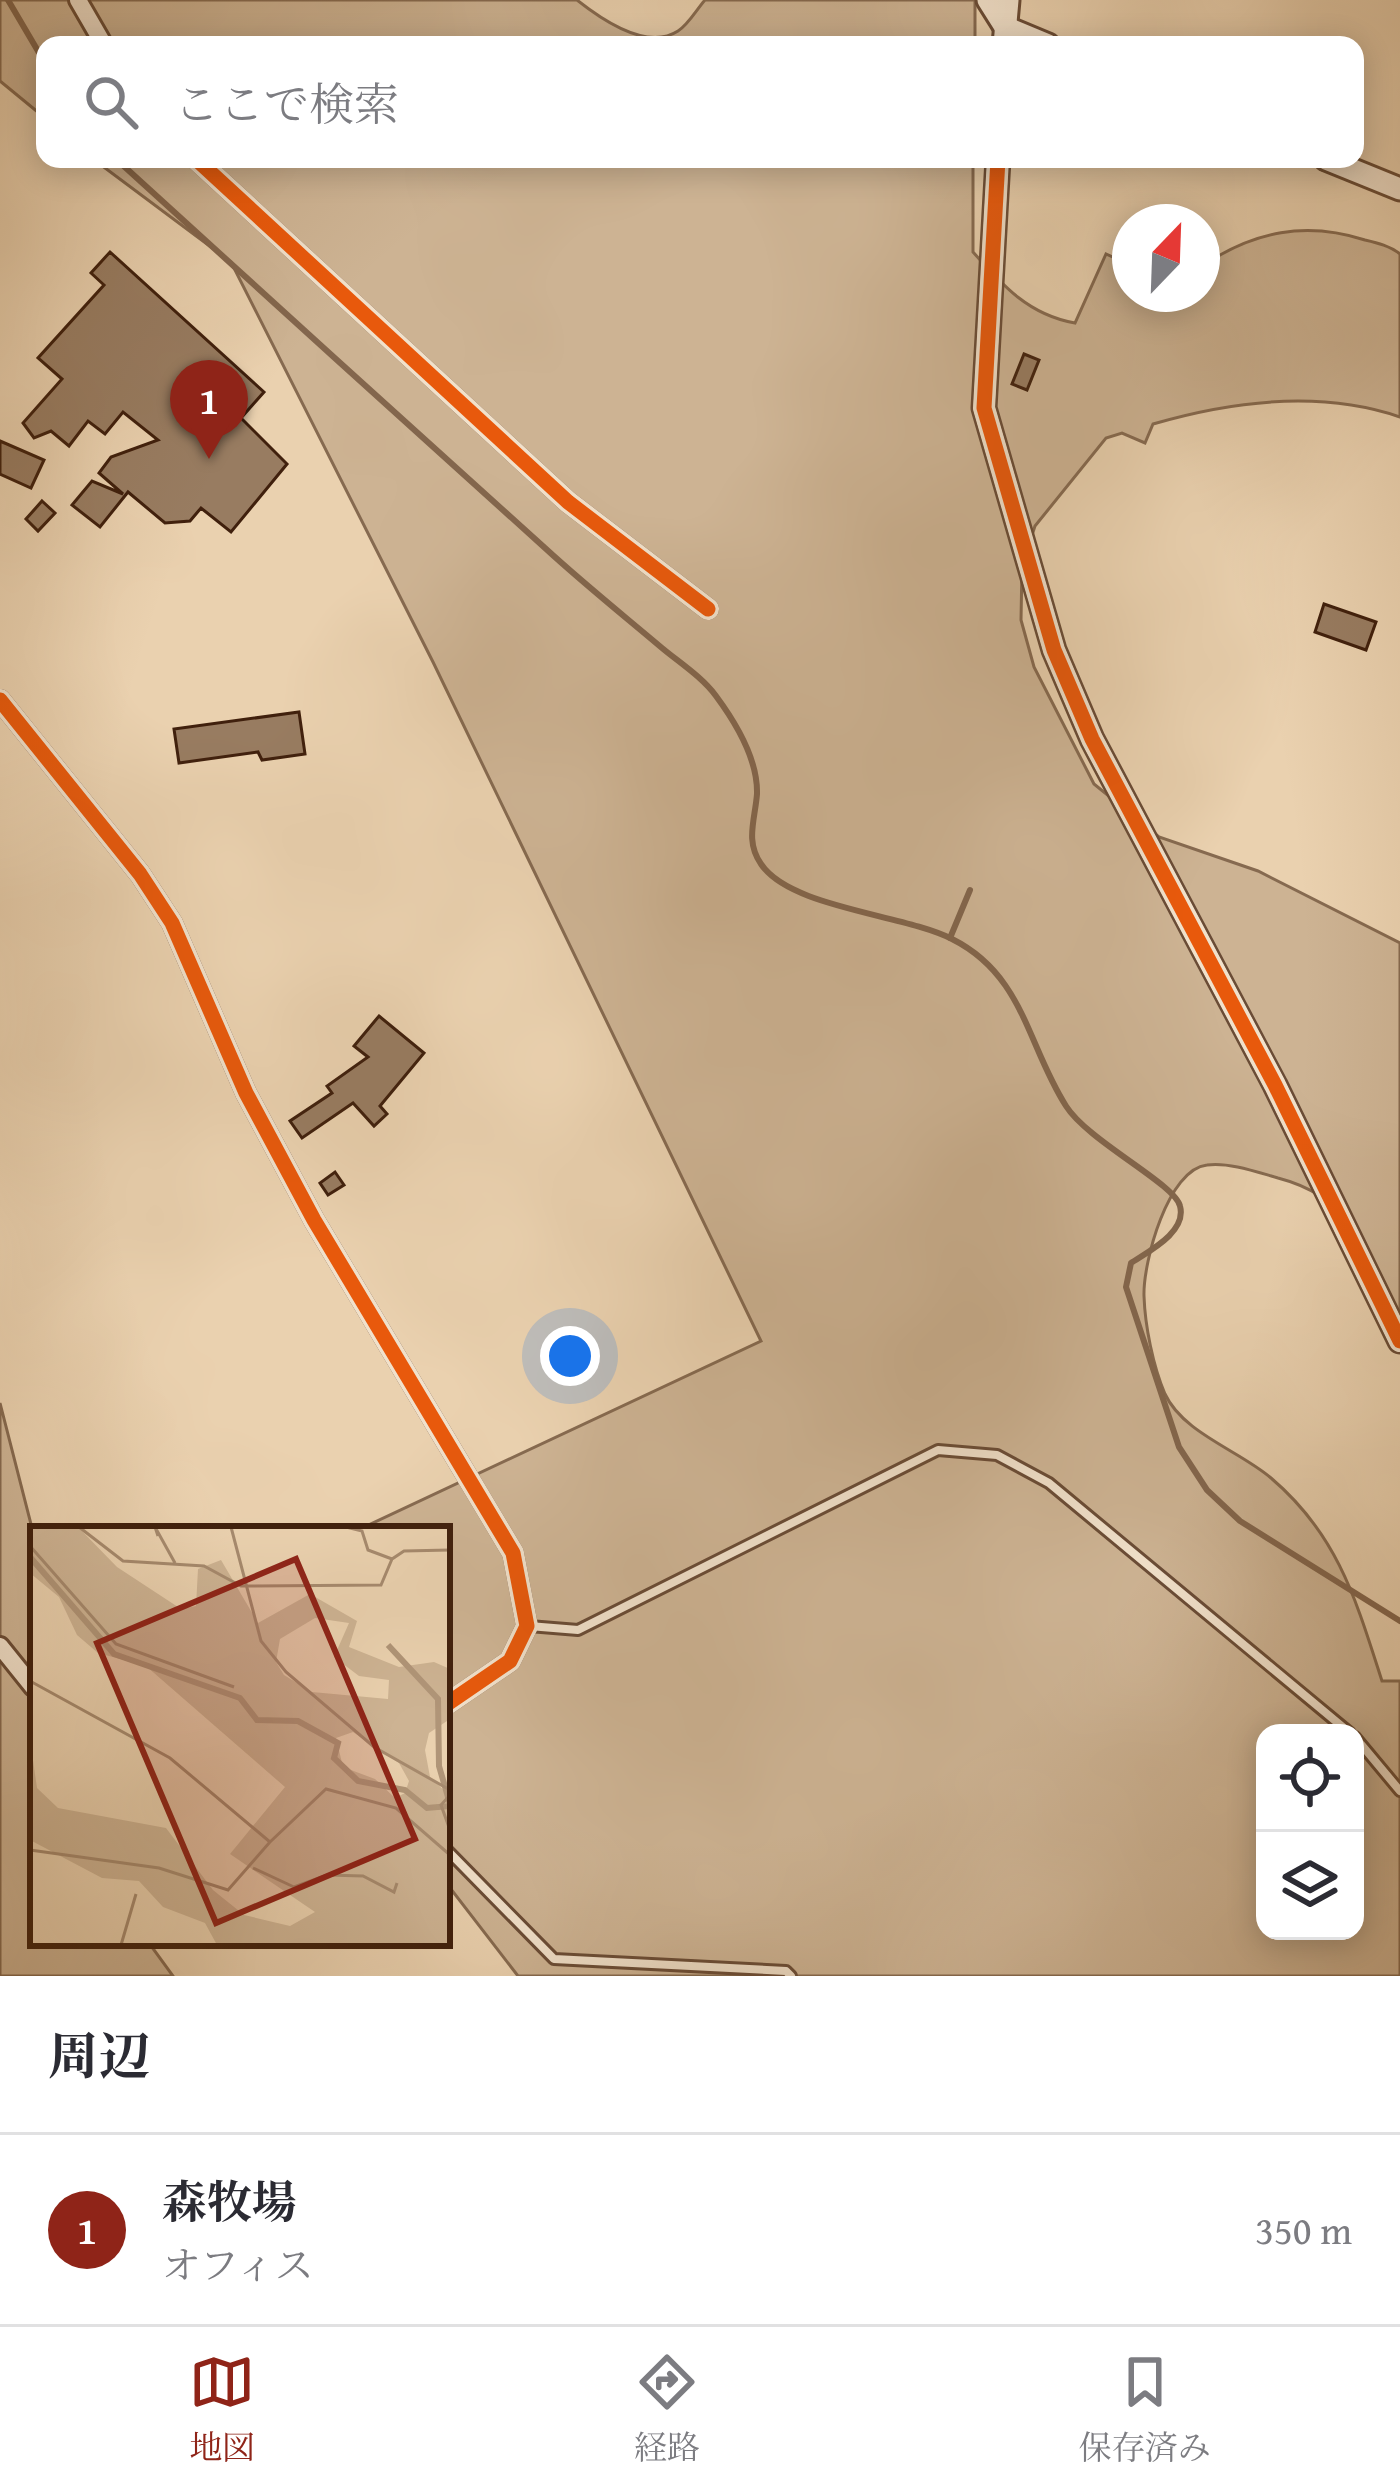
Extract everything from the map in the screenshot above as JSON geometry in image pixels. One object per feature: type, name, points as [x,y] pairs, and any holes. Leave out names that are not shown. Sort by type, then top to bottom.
[{"type":"street","points":[[78,0],[99,36]]},
{"type":"street","points":[[988,0],[1004,36]]},
{"type":"street","points":[[1004,36],[1008,0]]},
{"type":"street","points":[[206,168],[568,502],[708,609]]},
{"type":"street","points":[[997,168],[984,408],[1054,650],[1100,756],[1275,1085],[1400,1341]]},
{"type":"street","points":[[1348,168],[1400,189]]},
{"type":"street","points":[[0,700],[140,874],[172,923],[245,1093],[314,1220],[513,1553],[527,1626],[510,1661],[450,1702]]},
{"type":"street","points":[[0,1646],[30,1683]]},
{"type":"lane","points":[[527,1626],[578,1630],[938,1450],[998,1455],[1049,1483],[1339,1724]]},
{"type":"lane","points":[[1364,1749],[1400,1791]]},
{"type":"lane","points":[[450,1853],[554,1959],[786,1971],[791,1976]]},
{"type":"shaded area","points":[[0,0],[577,0],[625,30],[646,36],[36,36],[36,111],[0,81]]},
{"type":"shaded area","points":[[705,0],[975,0],[975,36],[666,36],[689,21]]},
{"type":"shaded area","points":[[105,168],[973,168],[973,252],[1030,306],[1075,323],[1106,254],[1112,257],[1112,312],[1220,312],[1220,255],[1261,237],[1322,231],[1384,245],[1400,254],[1400,417],[1339,403],[1277,402],[1214,409],[1153,424],[1145,443],[1122,433],[1106,438],[1035,526],[1022,566],[1021,620],[1034,667],[1094,784],[1159,837],[1258,871],[1400,943],[1400,1343],[1372,1265],[1348,1221],[1308,1189],[1234,1166],[1207,1165],[1181,1182],[1160,1219],[1144,1296],[1153,1359],[1173,1408],[1198,1431],[1271,1478],[1313,1522],[1342,1570],[1382,1681],[1400,1681],[1400,1976],[518,1976],[450,1888],[450,1526],[366,1526],[761,1341],[433,662],[231,262]]},
{"type":"shaded area","points":[[0,1403],[31,1526],[30,1946],[151,1946],[173,1976],[0,1976]]},
{"type":"building","points":[[110,252],[264,392],[241,418],[287,464],[231,532],[201,508],[190,521],[165,523],[128,492],[100,527],[72,505],[92,481],[123,494],[99,473],[111,457],[158,440],[123,412],[105,434],[88,421],[69,446],[51,431],[34,438],[23,423],[62,379],[38,358],[104,285],[91,273]]},
{"type":"building","points":[[1024,354],[1039,360],[1027,390],[1012,384]]},
{"type":"building","points":[[0,441],[44,460],[31,488],[0,474]]},
{"type":"building","points":[[42,501],[55,513],[38,531],[26,519]]},
{"type":"building","points":[[1324,604],[1376,622],[1366,650],[1315,632]]},
{"type":"building","points":[[299,712],[305,754],[262,760],[258,752],[179,763],[174,729]]},
{"type":"building","points":[[379,1016],[424,1053],[380,1106],[387,1114],[374,1126],[353,1103],[302,1138],[290,1121],[332,1093],[327,1086],[368,1057],[354,1046]]},
{"type":"building","points":[[335,1172],[344,1185],[328,1195],[320,1183]]},
{"type":"waterway","points":[[8,0],[36,48]]},
{"type":"waterway","points":[[126,168],[559,561],[710,689],[750,755],[757,794],[753,847],[776,879],[821,900],[931,930],[976,954],[995,972],[1021,1013],[1066,1106],[1092,1133],[1163,1186],[1180,1206],[1181,1215],[1172,1232],[1131,1263],[1126,1287],[1179,1447],[1207,1490],[1240,1521],[1400,1621]]},
{"type":"waterway","points":[[950,938],[970,890]]},
{"type":"cycle path","points":[[206,168],[568,502],[708,609]]},
{"type":"cycle path","points":[[997,168],[984,408],[1054,650],[1092,739],[1275,1085],[1400,1341]]},
{"type":"cycle path","points":[[0,700],[140,874],[172,923],[246,1093],[314,1220],[513,1553],[527,1626],[510,1661],[450,1702]]},
{"type":"place","name":"森牧場","points":[[209,459]]}]
